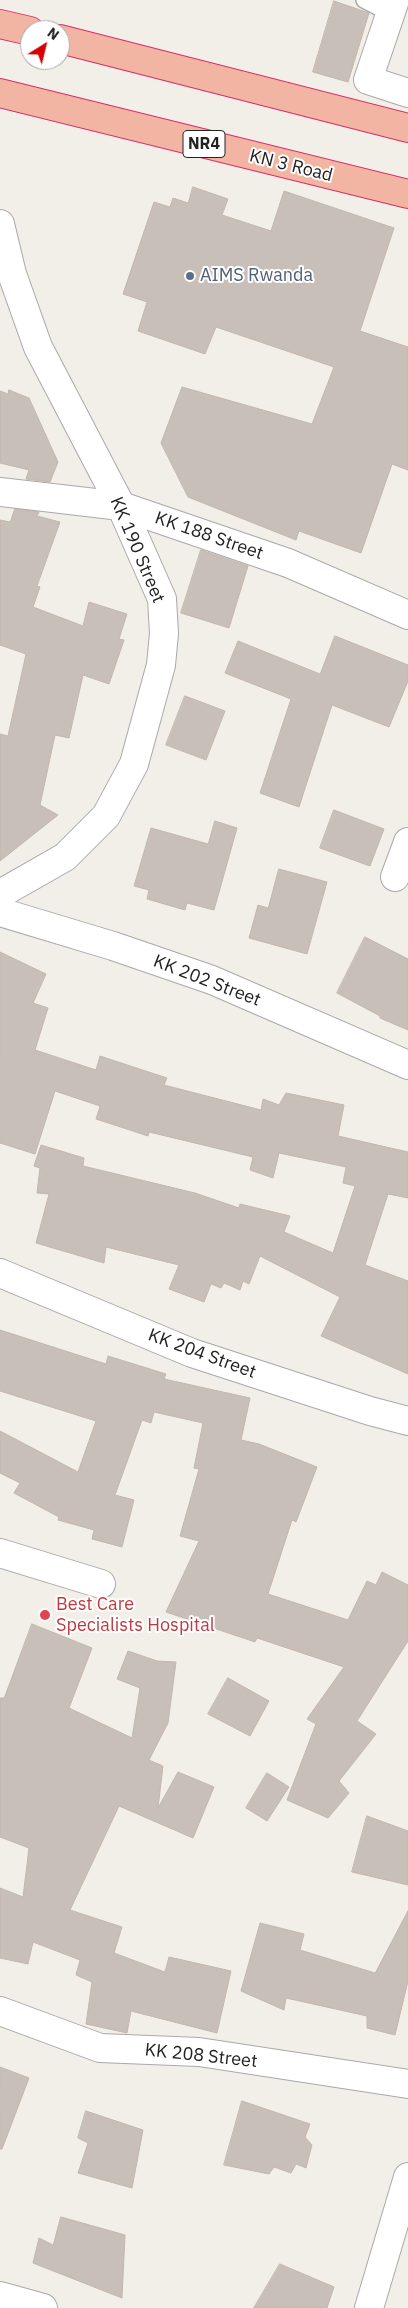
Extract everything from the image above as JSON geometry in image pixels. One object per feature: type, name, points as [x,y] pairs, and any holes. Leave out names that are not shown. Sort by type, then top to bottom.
[{"type":"highway","points":[[0,24],[20,29]]},
{"type":"highway","points":[[70,42],[408,128]]},
{"type":"highway","name":"KN 3 Road","points":[[0,93],[408,194]]},
{"type":"street","points":[[392,7],[368,80],[408,93]]},
{"type":"street","name":"KK 190 Street","points":[[0,224],[12,274],[38,347],[121,506],[162,599],[164,633],[161,665],[134,764],[106,816],[65,857],[0,894]]},
{"type":"street","name":"KK 188 Street","points":[[0,492],[121,506],[288,563],[408,615]]},
{"type":"street","points":[[395,877],[408,842]]},
{"type":"street","name":"KK 202 Street","points":[[0,912],[113,946],[212,980],[408,1065]]},
{"type":"street","name":"KK 204 Street","points":[[0,1273],[192,1353],[370,1411],[408,1421]]},
{"type":"street","points":[[0,1553],[102,1584]]},
{"type":"street","name":"KK 208 Street","points":[[0,2011],[100,2048],[199,2052],[408,2084]]},
{"type":"street","points":[[369,2308],[408,2177]]},
{"type":"street","points":[[0,2296],[43,2308]]},
{"type":"lane","points":[[364,0],[392,7]]},
{"type":"building","points":[[334,1],[369,13],[348,82],[313,72]]},
{"type":"building","points":[[193,187],[228,199],[222,215],[271,231],[284,191],[394,228],[360,331],[408,347],[408,470],[392,464],[361,553],[299,531],[296,540],[188,497],[161,443],[182,387],[312,424],[334,367],[216,327],[205,354],[138,331],[147,302],[123,294],[154,202],[170,207],[173,198],[188,203]]},
{"type":"building","points":[[9,390],[29,398],[58,462],[50,482],[26,479],[29,470],[0,463],[0,391],[8,394]]},
{"type":"building","points":[[15,509],[39,512],[37,516],[60,522],[37,586],[40,587],[33,607],[83,626],[89,602],[127,614],[119,639],[124,640],[109,684],[83,675],[69,738],[55,735],[40,805],[58,815],[0,861],[0,734],[8,736],[26,654],[0,645],[0,520],[10,522]]},
{"type":"building","points":[[201,550],[248,566],[229,628],[181,613]]},
{"type":"building","points":[[335,636],[408,665],[408,681],[389,727],[332,705],[299,807],[260,793],[291,699],[225,673],[238,641],[320,674]]},
{"type":"building","points":[[185,696],[225,711],[206,760],[166,745]]},
{"type":"building","points":[[334,810],[384,829],[370,866],[320,848]]},
{"type":"building","points":[[215,821],[237,828],[214,910],[187,903],[185,910],[147,899],[149,890],[134,886],[151,828],[208,844]]},
{"type":"building","points":[[279,869],[327,882],[307,954],[249,938],[258,905],[268,908]]},
{"type":"building","points":[[365,937],[408,959],[408,1030],[380,1018],[380,1016],[337,993]]},
{"type":"building","points":[[0,952],[46,974],[33,1003],[48,1008],[35,1050],[96,1070],[100,1056],[167,1078],[164,1085],[261,1110],[263,1099],[279,1105],[286,1093],[344,1105],[338,1136],[408,1152],[408,1198],[388,1194],[365,1265],[408,1281],[408,1374],[321,1336],[340,1297],[260,1256],[249,1284],[243,1281],[240,1290],[224,1283],[221,1288],[211,1284],[204,1302],[169,1289],[179,1265],[106,1247],[104,1263],[36,1243],[49,1194],[37,1193],[40,1168],[34,1166],[41,1145],[84,1158],[83,1166],[195,1193],[239,1208],[240,1204],[290,1216],[284,1232],[333,1253],[355,1186],[343,1183],[346,1167],[279,1153],[273,1178],[250,1170],[253,1157],[149,1132],[148,1136],[96,1119],[100,1106],[55,1091],[35,1154],[0,1143]]},
{"type":"building","points":[[0,1330],[106,1364],[108,1356],[166,1374],[164,1379],[250,1398],[241,1440],[259,1444],[317,1467],[296,1522],[292,1520],[268,1594],[348,1620],[367,1581],[376,1585],[382,1572],[408,1585],[408,1641],[357,1721],[376,1734],[339,1781],[349,1793],[328,1818],[287,1800],[316,1724],[307,1719],[344,1667],[257,1638],[255,1642],[166,1612],[199,1541],[180,1536],[199,1469],[194,1468],[203,1423],[154,1412],[151,1423],[142,1420],[115,1495],[134,1500],[122,1547],[92,1539],[94,1530],[58,1520],[59,1517],[14,1493],[20,1483],[0,1473],[0,1431],[78,1472],[96,1421],[0,1391]]},
{"type":"building","points":[[32,1624],[92,1648],[69,1708],[132,1738],[140,1688],[117,1679],[128,1651],[157,1661],[176,1662],[168,1723],[149,1760],[163,1766],[158,1808],[178,1772],[214,1787],[193,1838],[119,1806],[70,1910],[122,1927],[114,1953],[165,1972],[169,1957],[231,1971],[217,2033],[131,2011],[127,2033],[86,2024],[92,1982],[76,1975],[80,1960],[33,1942],[28,1964],[0,1958],[0,1888],[23,1897],[29,1848],[0,1837],[0,1698],[4,1698]]},
{"type":"building","points":[[228,1678],[269,1701],[250,1736],[208,1714]]},
{"type":"building","points":[[267,1773],[289,1787],[267,1821],[246,1808]]},
{"type":"building","points":[[367,1816],[408,1831],[408,1885],[352,1872]]},
{"type":"building","points":[[408,1911],[408,1981],[395,2035],[367,2028],[367,2016],[286,1998],[284,2010],[241,1991],[260,1923],[304,1934],[300,1950],[375,1973]]},
{"type":"building","points":[[0,2067],[29,2078],[2,2149],[0,2149]]},
{"type":"building","points":[[242,2101],[310,2124],[305,2137],[312,2145],[306,2168],[296,2164],[291,2173],[274,2167],[269,2174],[224,2165]]},
{"type":"building","points":[[86,2111],[143,2130],[132,2188],[78,2173],[88,2143],[78,2138]]},
{"type":"building","points":[[61,2217],[125,2235],[122,2298],[33,2263],[39,2238],[53,2245]]},
{"type":"building","points":[[280,2264],[334,2287],[327,2308],[254,2308]]},
{"type":"place","name":"AIMS Rwanda","points":[[190,276]]},
{"type":"place","name":"Best Care Specialists Hospital","points":[[45,1615]]}]
